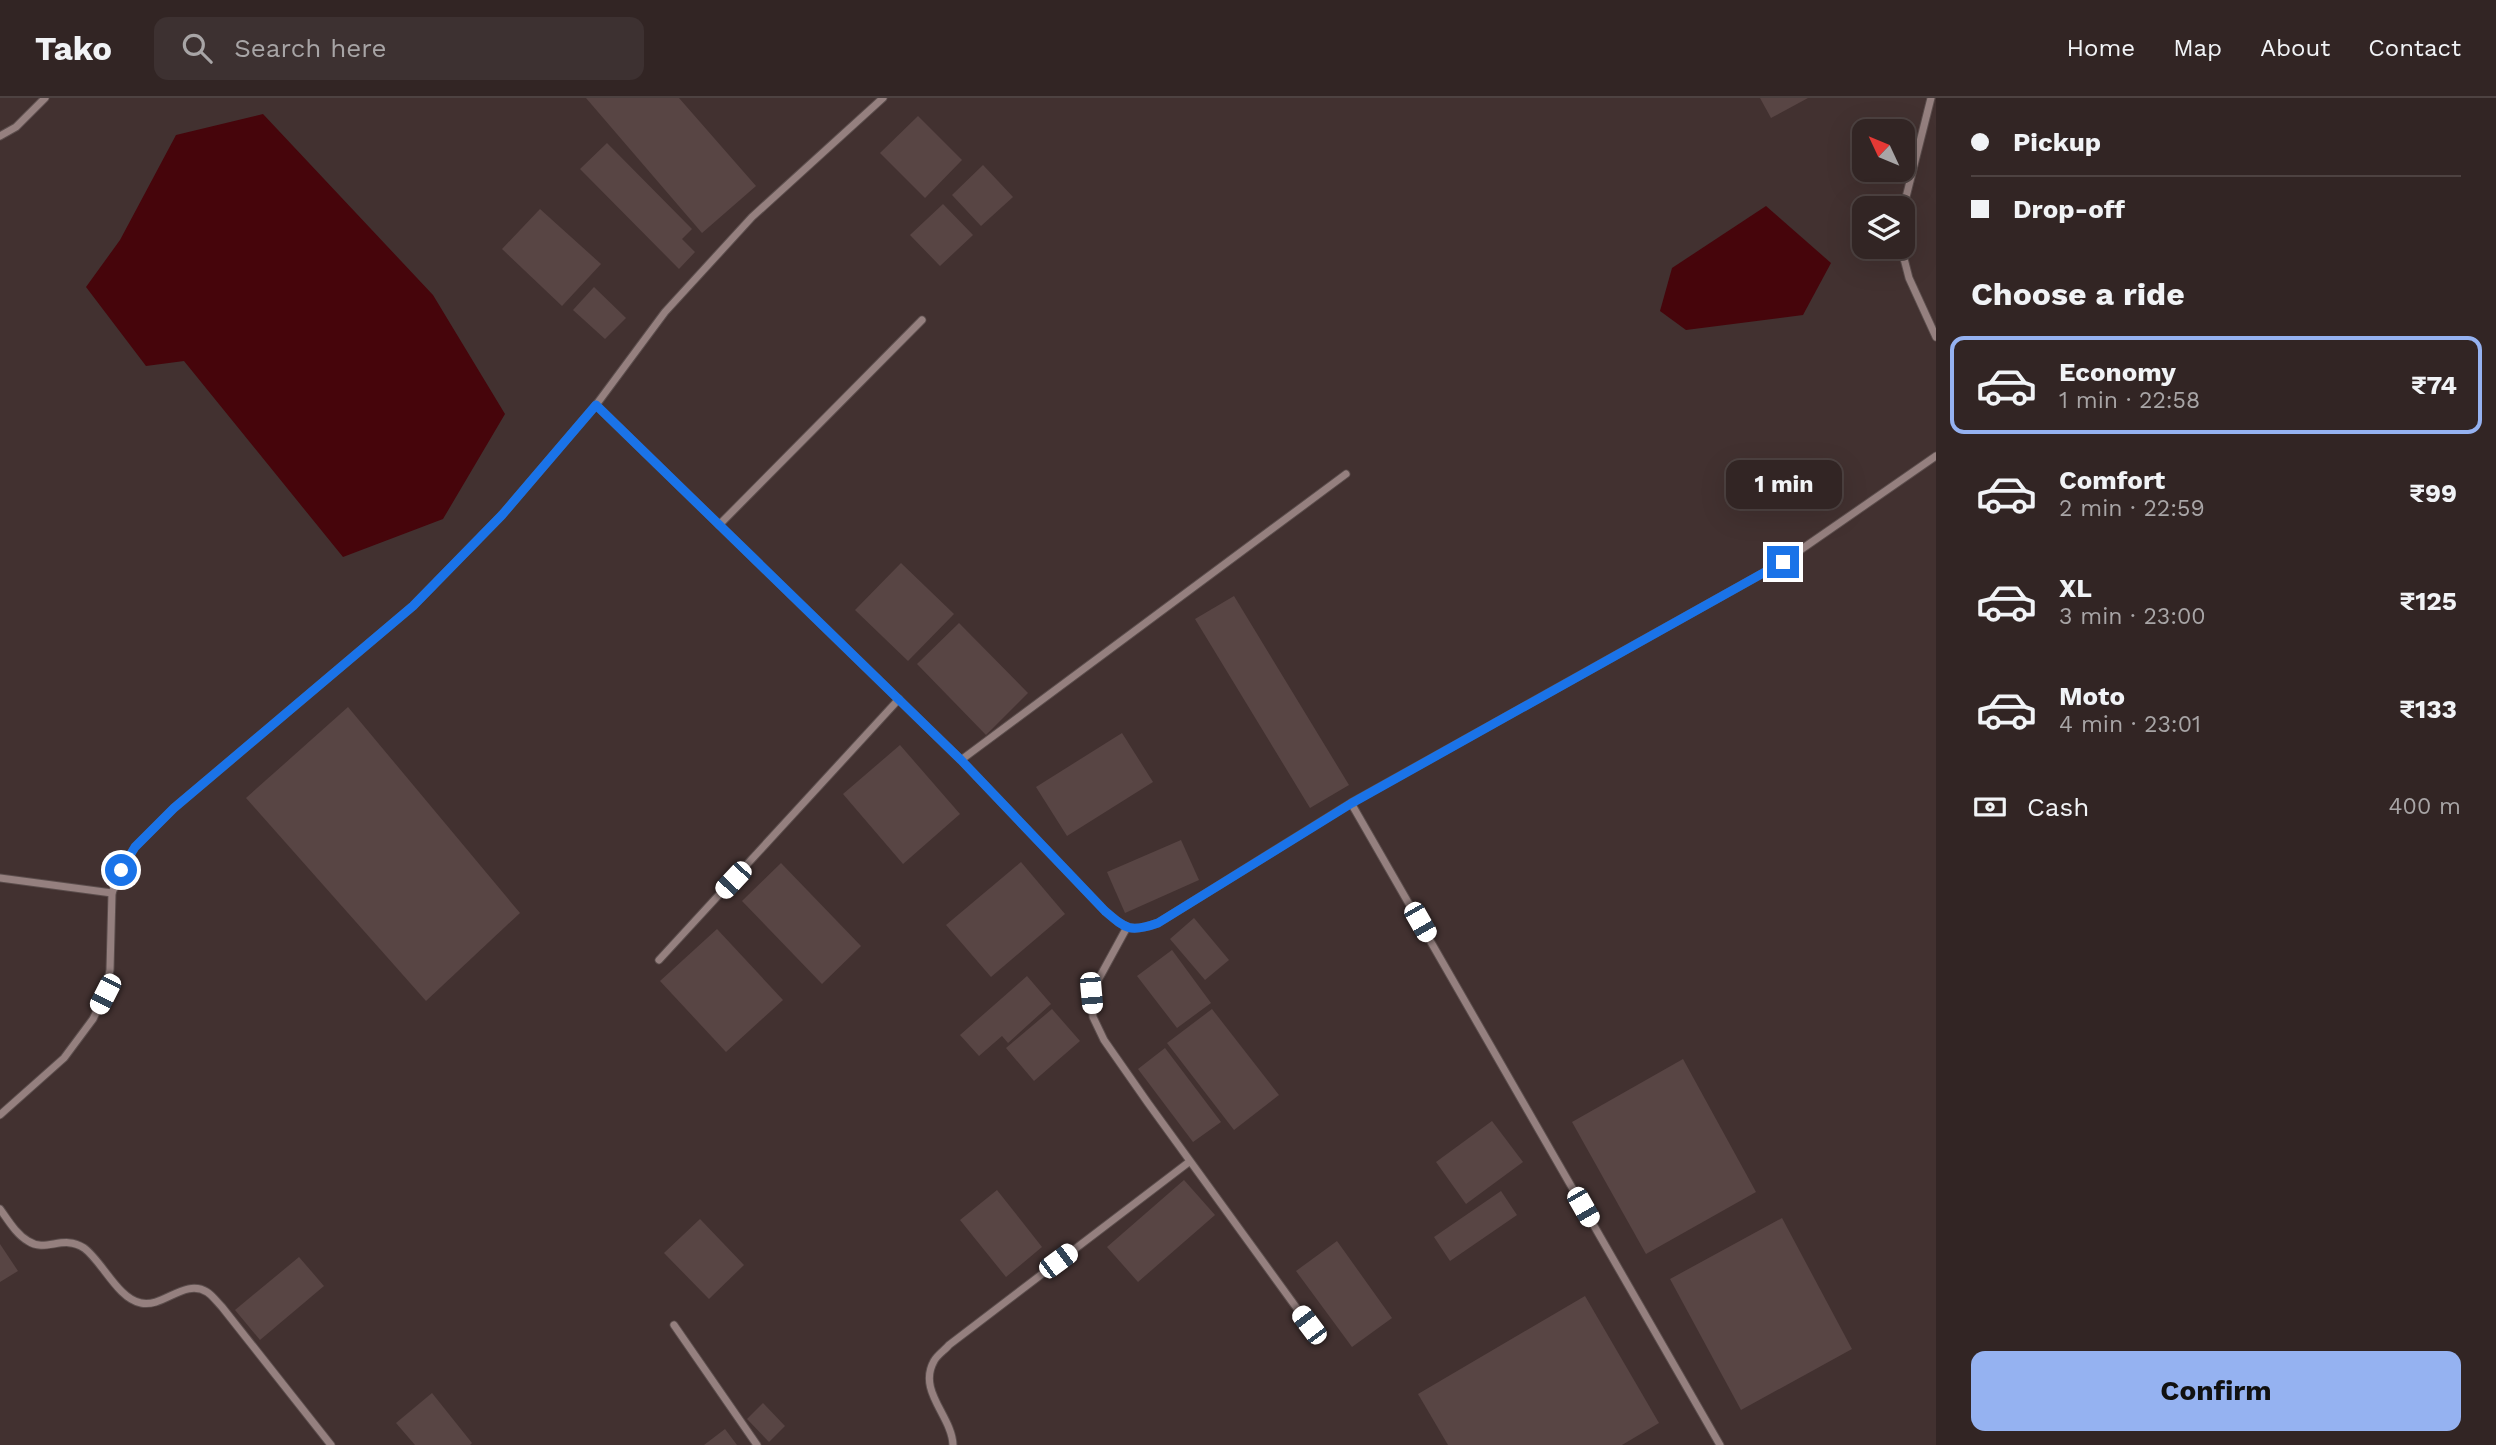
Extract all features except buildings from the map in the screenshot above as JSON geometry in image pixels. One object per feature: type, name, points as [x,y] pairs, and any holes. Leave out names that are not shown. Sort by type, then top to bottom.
[{"type":"street","points":[[0,136],[16,127],[45,98]]},
{"type":"street","points":[[0,1115],[64,1058],[93,1019],[105,994],[110,970],[112,892],[135,847],[174,808],[413,606],[502,515],[596,405],[665,312],[752,217],[883,98]]},
{"type":"street","points":[[1906,196],[1931,98]]},
{"type":"street","points":[[1903,259],[1909,278],[1936,337]]},
{"type":"street","points":[[719,525],[922,320]]},
{"type":"street","points":[[596,405],[961,760],[1105,911],[1126,929],[1141,929],[1158,923],[1352,803],[1783,562],[1936,456]]},
{"type":"street","points":[[961,760],[1346,474]]},
{"type":"street","points":[[659,960],[899,699]]},
{"type":"street","points":[[1352,803],[1720,1445]]},
{"type":"street","points":[[0,878],[112,892]]},
{"type":"street","points":[[1126,929],[1091,993],[1093,1017],[1104,1040],[1189,1162],[1309,1325]]},
{"type":"street","points":[[953,1445],[953,1434],[929,1388],[934,1360],[949,1345],[1189,1162]]},
{"type":"street","points":[[0,1209],[29,1242],[41,1246],[60,1241],[74,1242],[86,1249],[130,1298],[141,1303],[153,1303],[193,1288],[206,1291],[222,1307],[331,1445]]},
{"type":"street","points":[[674,1325],[757,1445]]},
{"type":"shaded area","points":[[263,114],[433,295],[505,414],[443,519],[343,557],[184,361],[146,366],[86,287],[120,240],[176,135]]},
{"type":"shaded area","points":[[1766,206],[1831,263],[1803,315],[1686,330],[1660,311],[1672,268]]},
{"type":"route","points":[[121,870],[135,847],[174,808],[413,606],[502,515],[596,405],[961,760],[1105,911],[1126,929],[1141,929],[1158,923],[1352,803],[1783,562]]}]
